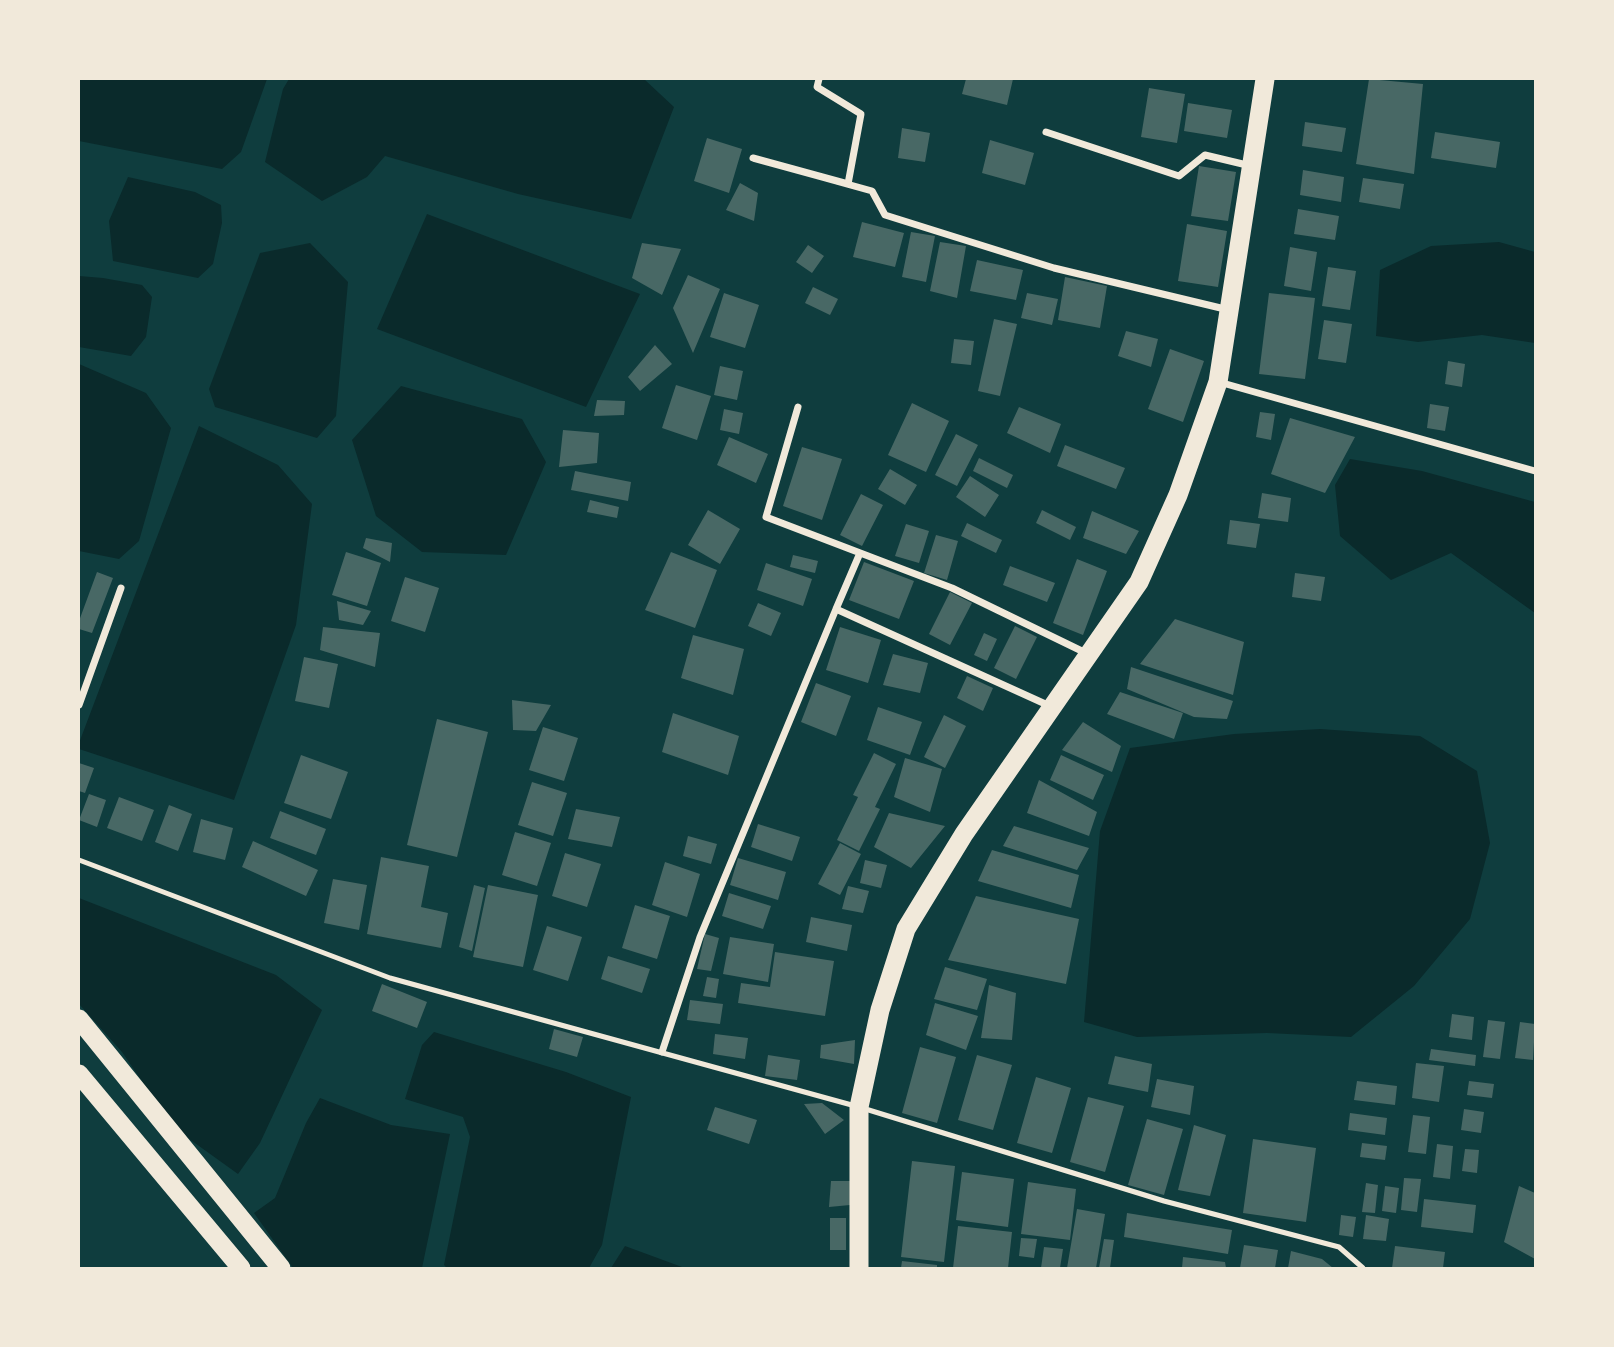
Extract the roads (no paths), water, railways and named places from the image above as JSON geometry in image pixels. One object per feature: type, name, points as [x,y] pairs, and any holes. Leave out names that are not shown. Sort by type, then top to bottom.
[{"type":"highway","points":[[859,1268],[859,1107],[880,1010],[906,929],[964,834],[1139,582],[1178,495],[1218,382],[1265,79]]},
{"type":"highway","points":[[79,1019],[281,1268]]},
{"type":"highway","points":[[79,1074],[241,1268]]},
{"type":"street","points":[[819,79],[817,86],[861,114],[848,184],[753,158],[872,191],[885,215],[1054,268],[1229,310]]},
{"type":"street","points":[[1046,132],[1179,176],[1205,155],[1251,166]]},
{"type":"street","points":[[1218,382],[1535,471]]},
{"type":"street","points":[[798,407],[766,517],[952,589],[1089,654]]},
{"type":"street","points":[[662,1052],[700,937],[860,553]]},
{"type":"street","points":[[79,705],[121,588]]},
{"type":"street","points":[[836,609],[1052,707]]},
{"type":"lane","points":[[79,860],[390,978],[859,1107],[1164,1201],[1339,1247],[1363,1268]]},
{"type":"water","points":[[79,79],[267,79],[241,152],[222,169],[79,141]]},
{"type":"water","points":[[289,79],[644,79],[674,107],[631,219],[518,194],[385,156],[367,177],[322,201],[265,162],[283,89]]},
{"type":"water","points":[[128,177],[195,192],[221,205],[222,223],[213,264],[198,278],[113,261],[109,221]]},
{"type":"water","points":[[427,214],[640,294],[586,407],[377,329]]},
{"type":"water","points":[[1499,242],[1535,252],[1535,343],[1482,335],[1418,342],[1376,336],[1380,270],[1431,246]]},
{"type":"water","points":[[310,243],[348,282],[336,416],[317,438],[215,407],[209,389],[260,253]]},
{"type":"water","points":[[79,276],[142,285],[152,297],[146,337],[131,356],[79,347]]},
{"type":"water","points":[[79,364],[146,393],[171,428],[139,541],[119,559],[79,551]]},
{"type":"water","points":[[401,386],[522,419],[546,462],[506,555],[422,552],[376,516],[352,440]]},
{"type":"water","points":[[199,426],[278,465],[312,504],[296,625],[234,800],[79,749]]},
{"type":"water","points":[[1350,459],[1422,471],[1535,502],[1535,613],[1451,553],[1391,580],[1340,536],[1335,485]]},
{"type":"water","points":[[1320,729],[1420,736],[1477,771],[1490,843],[1470,919],[1414,986],[1351,1037],[1267,1033],[1137,1037],[1084,1022],[1100,831],[1130,748],[1234,734]]},
{"type":"water","points":[[79,898],[276,975],[322,1010],[260,1143],[238,1174],[174,1128],[122,1052],[79,1004]]},
{"type":"water","points":[[434,1032],[566,1072],[631,1097],[602,1245],[589,1268],[447,1268],[444,1265],[470,1137],[463,1117],[405,1099],[422,1045]]},
{"type":"water","points":[[320,1098],[391,1125],[450,1134],[422,1268],[293,1268],[254,1213],[275,1198],[306,1123]]},
{"type":"water","points":[[625,1246],[682,1267],[686,1268],[611,1268]]}]
